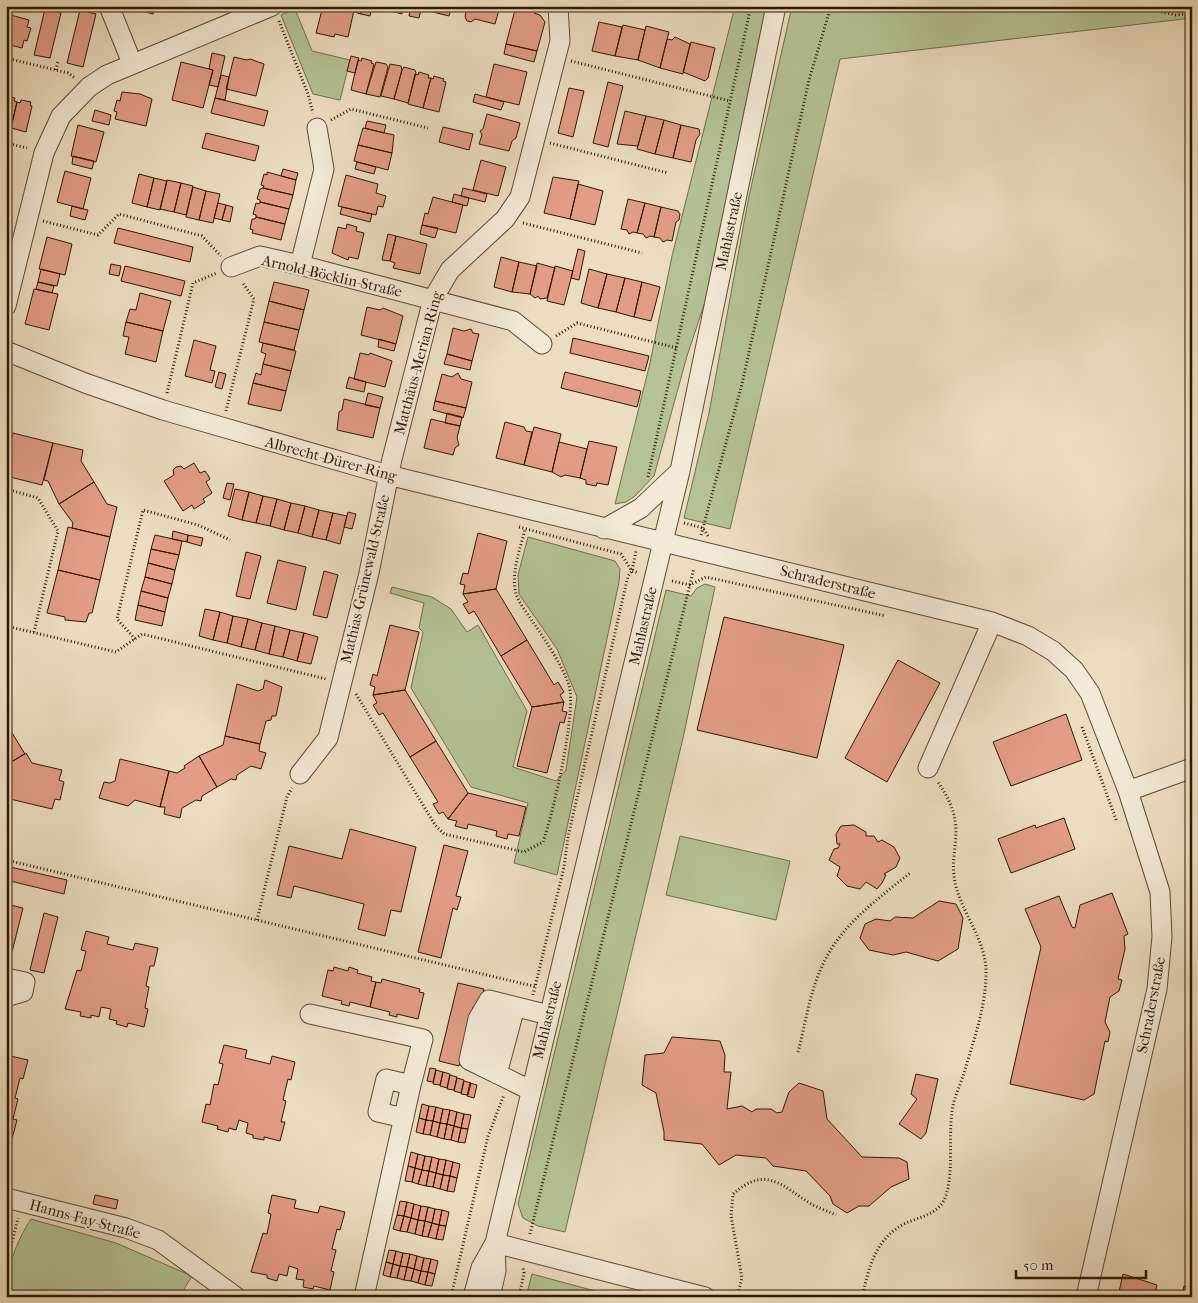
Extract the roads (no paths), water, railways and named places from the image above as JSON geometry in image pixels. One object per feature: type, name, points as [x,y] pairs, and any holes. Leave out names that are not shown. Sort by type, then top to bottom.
[{"type":"street","points":[[109,6],[132,63]]},
{"type":"street","name":"Mahlastraße","points":[[490,1297],[496,1271],[495,1244],[530,1090],[680,471],[776,6]]},
{"type":"street","name":"Matthäus-Merian-Ring","points":[[388,475],[433,299],[450,270],[505,219],[520,197],[560,41],[561,7]]},
{"type":"street","points":[[6,306],[44,153],[61,116],[89,87],[132,63],[275,11]]},
{"type":"street","points":[[300,265],[324,169],[317,128]]},
{"type":"street","name":"Arnold-Böcklin-Straße","points":[[232,267],[260,256],[300,265],[513,321],[542,344]]},
{"type":"street","name":"Albrecht-Dürer-Ring","points":[[6,351],[85,383],[163,410],[388,475],[662,543]]},
{"type":"street","points":[[604,529],[641,508],[680,471]]},
{"type":"street","name":"Mathias-Grünewald-Straße","points":[[300,774],[328,738],[369,573],[388,475]]},
{"type":"street","name":"Schraderstraße","points":[[662,543],[992,622],[1028,636],[1045,646],[1074,670],[1090,693],[1128,791],[1160,892],[1162,938],[1157,988],[1086,1297]]},
{"type":"street","points":[[928,768],[992,622]]},
{"type":"street","points":[[1128,791],[1192,768]]},
{"type":"street","points":[[6,978],[25,982],[24,992],[6,997]]},
{"type":"street","points":[[530,1090],[469,1060],[478,1019],[488,1000],[549,1015]]},
{"type":"street","points":[[497,1074],[515,1007]]},
{"type":"street","points":[[310,1014],[423,1039],[364,1297]]},
{"type":"street","points":[[404,1118],[378,1112],[386,1079],[411,1085]]},
{"type":"street","name":"Hanns-Fay-Straße","points":[[14,1200],[126,1228],[158,1240],[236,1297]]},
{"type":"street","points":[[495,1244],[705,1297]]},
{"type":"street","name":"Mahlastraße","points":[[473,1297],[481,1268],[495,1244]]}]
